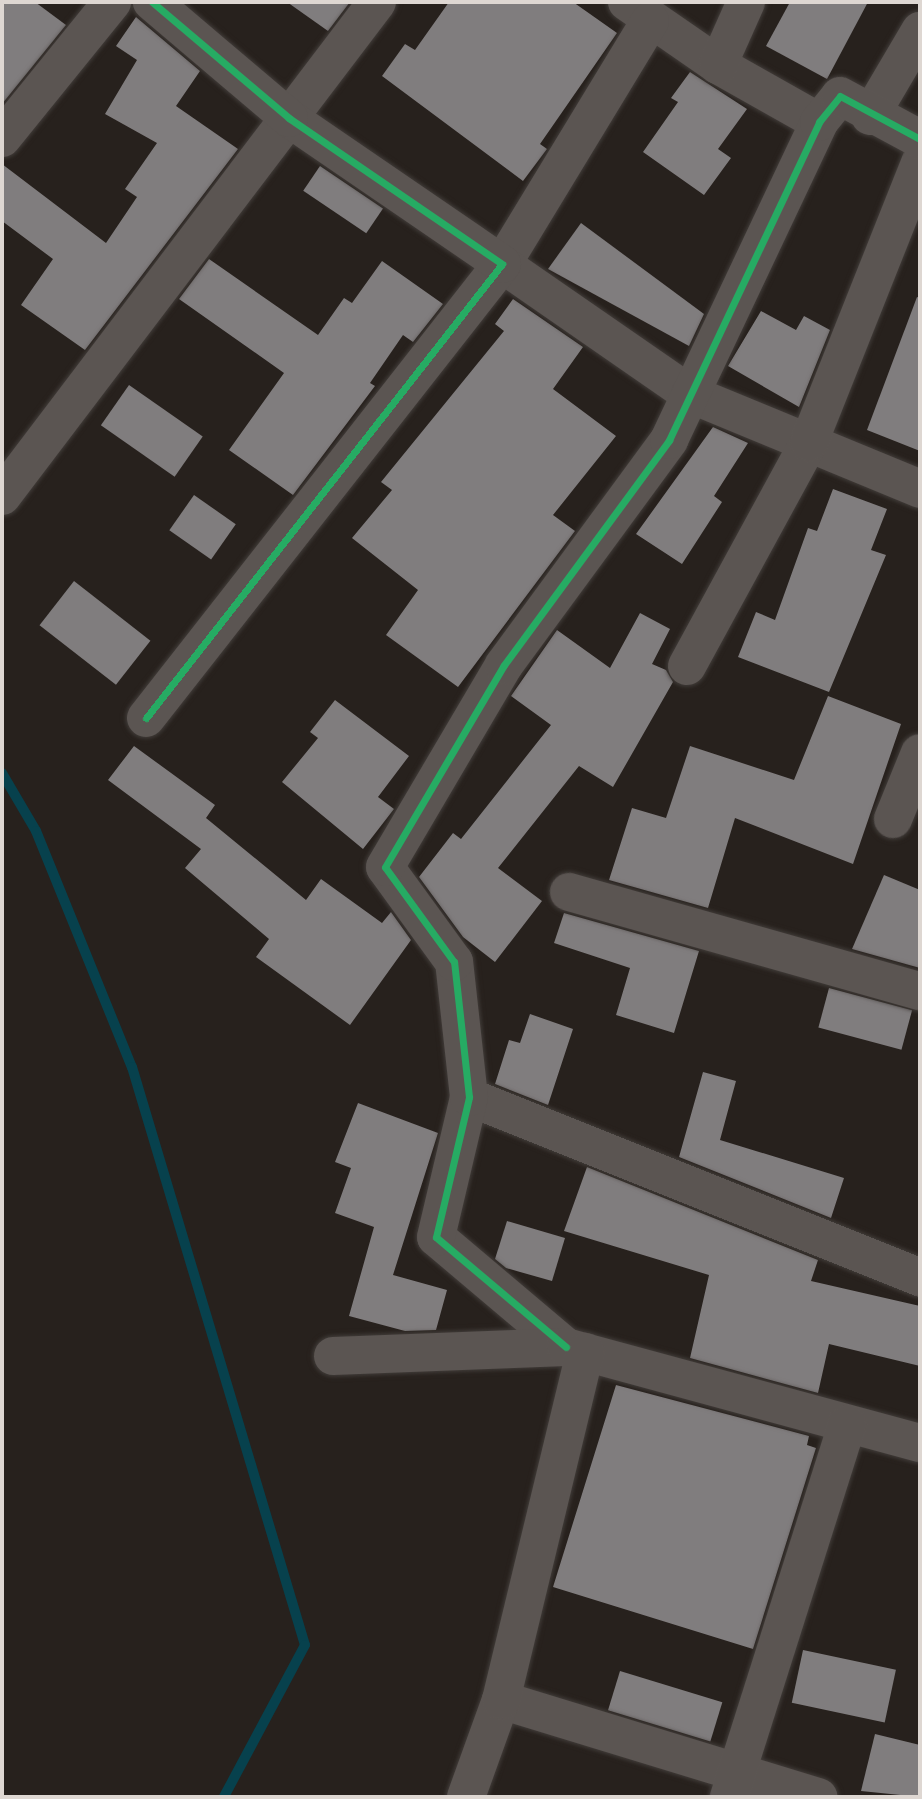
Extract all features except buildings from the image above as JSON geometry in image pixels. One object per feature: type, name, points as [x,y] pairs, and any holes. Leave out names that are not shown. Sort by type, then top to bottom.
[{"type":"street","points":[[2,138],[112,2]]},
{"type":"street","points":[[152,2],[289,118],[690,394],[920,489]]},
{"type":"street","points":[[2,496],[377,2]]},
{"type":"street","points":[[718,65],[746,2]]},
{"type":"street","points":[[146,718],[502,264],[638,11],[718,65],[819,122]]},
{"type":"street","points":[[870,116],[920,31]]},
{"type":"street","points":[[575,1349],[437,1241],[469,1097],[454,962],[385,867],[504,665],[668,440],[819,122],[840,96],[870,116],[920,139]]},
{"type":"street","points":[[687,666],[809,442],[920,163]]},
{"type":"street","points":[[893,819],[920,753]]},
{"type":"street","points":[[569,892],[920,991]]},
{"type":"street","points":[[469,1097],[920,1277]]},
{"type":"street","points":[[466,1797],[500,1700],[575,1349]]},
{"type":"street","points":[[332,1356],[575,1349],[920,1443]]},
{"type":"street","points":[[734,1786],[847,1424]]},
{"type":"street","points":[[500,1700],[734,1786],[818,1797]]},
{"type":"waterway","points":[[2,773],[36,831],[132,1067],[305,1645],[224,1797]]},
{"type":"cycle path","points":[[146,718],[502,264],[289,118],[152,2]]},
{"type":"cycle path","points":[[566,1347],[436,1237],[469,1097],[454,962],[385,867],[504,665],[669,440],[819,122],[840,96],[920,139]]}]
